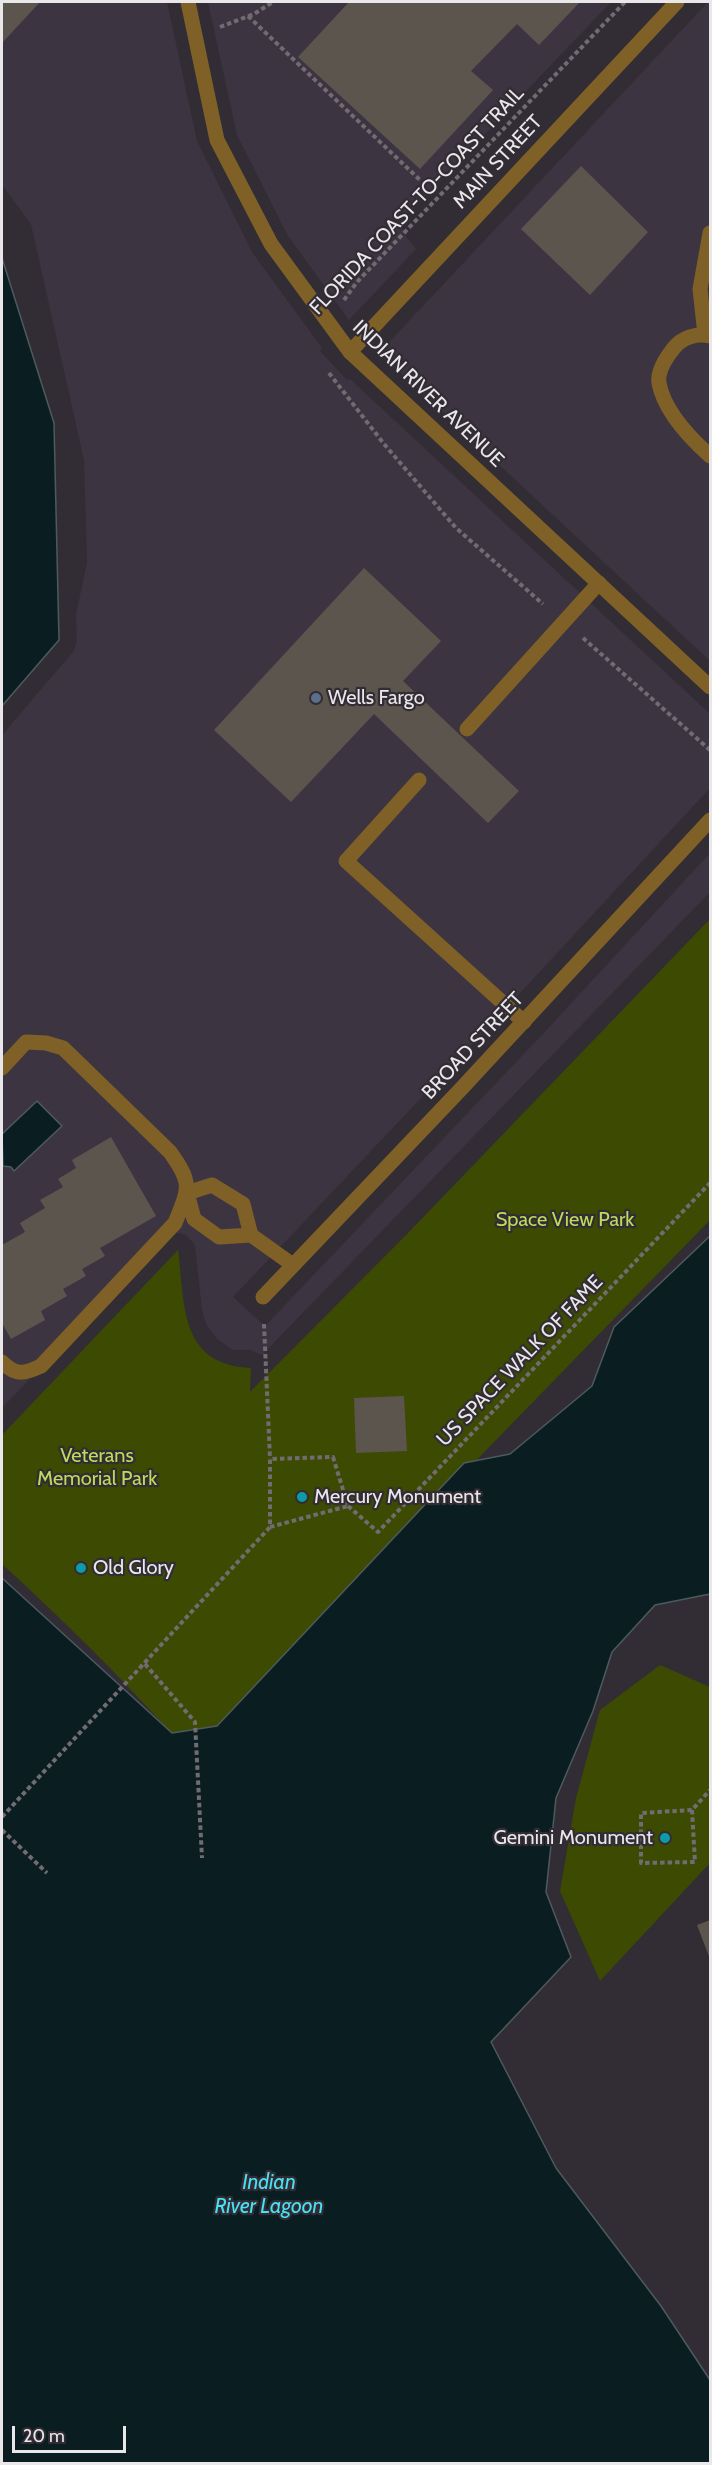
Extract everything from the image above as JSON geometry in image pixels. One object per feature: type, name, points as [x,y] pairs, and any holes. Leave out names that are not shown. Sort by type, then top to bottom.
[{"type":"street","name":"INDIAN RIVER AVENUE","points":[[188,2],[217,140],[271,244],[325,320],[350,352],[711,687]]},
{"type":"street","name":"MAIN STREET","points":[[350,352],[678,2]]},
{"type":"street","points":[[711,233],[700,289],[708,335],[698,333],[677,344],[663,362],[659,381],[667,406],[698,445],[711,456]]},
{"type":"street","points":[[467,729],[599,583]]},
{"type":"street","points":[[419,780],[346,861],[524,1022]]},
{"type":"street","name":"BROAD STREET","points":[[263,1298],[711,820]]},
{"type":"street","points":[[2,1068],[26,1042],[46,1043],[63,1048],[170,1152],[184,1172],[194,1219],[219,1237],[251,1235],[293,1264]]},
{"type":"street","points":[[187,1193],[212,1185],[243,1204],[251,1235]]},
{"type":"street","points":[[2,1362],[10,1370],[26,1373],[41,1366],[175,1223],[187,1193]]},
{"type":"path","points":[[195,37],[248,16],[273,2]]},
{"type":"path","name":"FLORIDA COAST-TO-COAST TRAIL","points":[[325,320],[351,293],[357,282],[625,2]]},
{"type":"path","points":[[248,16],[421,181]]},
{"type":"path","points":[[327,371],[384,444],[456,528],[711,750]]},
{"type":"path","name":"US SPACE WALK OF FAME","points":[[348,1506],[378,1532],[711,1183]]},
{"type":"path","points":[[263,1298],[270,1459],[270,1527]]},
{"type":"path","points":[[2,1817],[270,1527],[348,1506],[333,1457],[270,1459]]},
{"type":"path","points":[[145,1664],[195,1722],[202,1858]]},
{"type":"path","points":[[692,1810],[695,1862],[641,1863],[641,1813],[692,1810],[711,1790]]},
{"type":"path","points":[[2,1830],[47,1873]]},
{"type":"shaded area","points":[[2,2],[167,2],[197,141],[252,252],[322,348],[320,351],[347,380],[350,379],[710,714],[710,788],[233,1297],[265,1326],[540,1037],[710,853],[710,892],[262,1355],[250,1350],[233,1350],[217,1339],[206,1324],[202,1310],[195,1245],[186,1235],[169,1234],[2,1408],[2,735],[73,652],[77,642],[76,615],[87,562],[84,460],[31,224],[2,185]]},
{"type":"shaded area","points":[[208,2],[611,2],[406,217],[403,222],[403,233],[416,249],[349,320],[288,236],[237,135]]},
{"type":"shaded area","points":[[710,2],[710,661],[379,353]]},
{"type":"green space","name":"Space View Park","points":[[710,919],[710,1220],[217,1727],[172,1734],[89,1647],[2,1564],[2,1435],[178,1250],[185,1310],[198,1344],[210,1356],[227,1364],[251,1368],[250,1392],[408,1233]]},
{"type":"green space","points":[[660,1665],[710,1687],[710,1863],[600,1981],[560,1891],[576,1798],[600,1710]]},
{"type":"water","points":[[2,258],[54,423],[59,640],[2,706]]},
{"type":"water","points":[[37,1101],[62,1126],[14,1171],[11,1167],[3,1166],[2,1134]]},
{"type":"water","name":"Indian River Lagoon","points":[[710,1236],[710,1594],[655,1605],[612,1652],[593,1711],[556,1798],[546,1892],[571,1957],[491,2042],[556,2168],[661,2306],[710,2380],[710,2463],[2,2463],[2,1578],[172,1733],[217,1726],[464,1463],[510,1454],[592,1386],[614,1327]]},
{"type":"building","points":[[2,2],[40,2],[2,43]]},
{"type":"building","points":[[349,2],[580,2],[539,45],[517,24],[471,71],[493,90],[420,169],[298,57]]},
{"type":"building","points":[[581,166],[648,232],[590,295],[521,229]]},
{"type":"building","name":"Wells Fargo","points":[[364,568],[441,641],[403,681],[519,791],[488,823],[374,714],[291,802],[214,730]]},
{"type":"building","points":[[111,1137],[156,1216],[100,1248],[105,1256],[82,1269],[86,1276],[63,1289],[67,1296],[41,1311],[45,1320],[11,1339],[2,1323],[2,1245],[25,1232],[20,1223],[45,1208],[40,1200],[63,1187],[58,1179],[76,1168],[72,1160]]},
{"type":"building","points":[[404,1396],[407,1451],[356,1453],[354,1398]]},
{"type":"building","points":[[710,1920],[710,1959],[697,1925]]},
{"type":"place","name":"Wells Fargo","points":[[316,698]]},
{"type":"place","name":"Mercury Monument","points":[[302,1497]]},
{"type":"place","name":"Old Glory","points":[[81,1568]]},
{"type":"place","name":"Gemini Monument","points":[[665,1838]]},
{"type":"park label","name":"Veterans Memorial Park","points":[[97,1468]]}]
